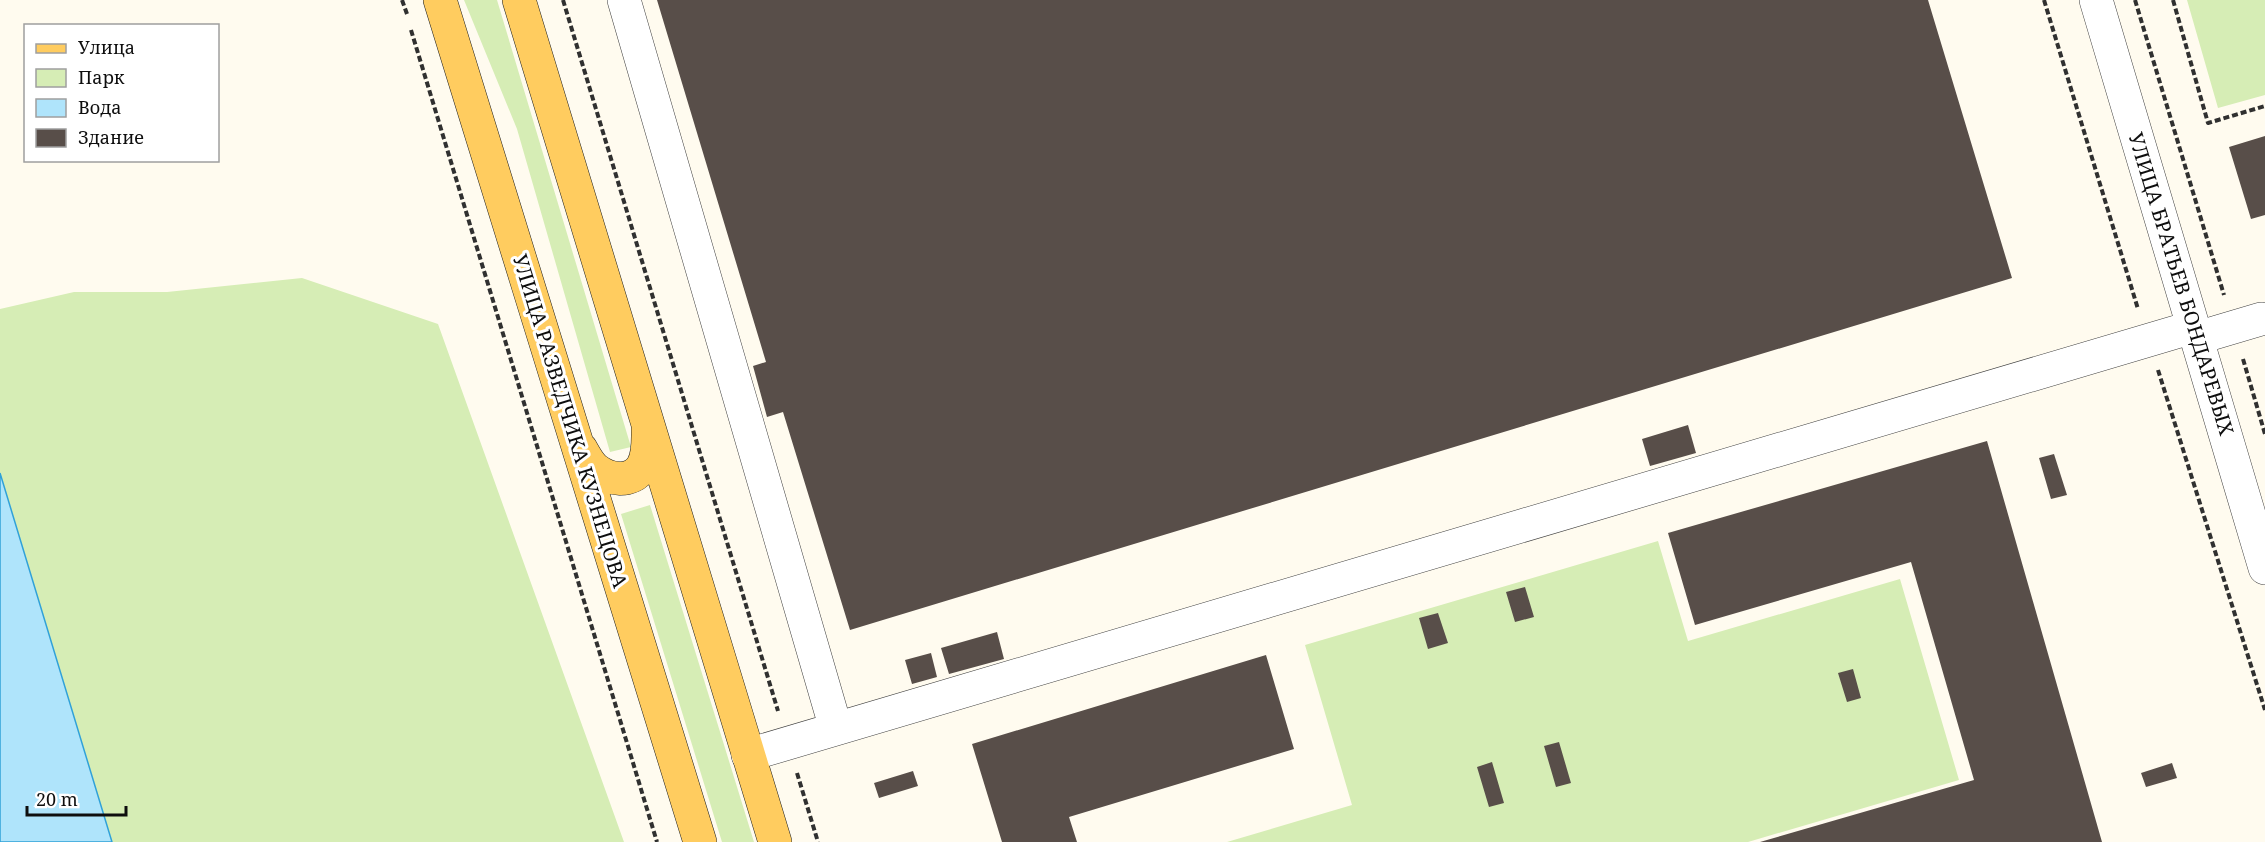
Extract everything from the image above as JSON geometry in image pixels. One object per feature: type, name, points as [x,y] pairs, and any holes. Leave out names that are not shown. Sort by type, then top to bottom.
[{"type":"main road","name":"УЛИЦА РАЗВЕДЧИКА КУЗНЕЦОВА","points":[[440,0],[699,842]]},
{"type":"main road","points":[[519,0],[775,842]]},
{"type":"main road","points":[[578,446],[594,468],[610,478],[627,479],[641,468],[645,460],[648,451],[648,422]]},
{"type":"street","points":[[624,0],[836,729]]},
{"type":"street","name":"УЛИЦА БРАТЬЕВ БОНДАРЕВЫХ","points":[[2096,0],[2265,568]]},
{"type":"street","points":[[748,755],[2195,333],[2248,323]]},
{"type":"path","points":[[402,0],[657,842]]},
{"type":"path","points":[[563,0],[818,842]]},
{"type":"path","points":[[2135,0],[2248,323],[2265,434]]},
{"type":"path","points":[[2173,0],[2208,123],[2265,106]]},
{"type":"green space","points":[[464,0],[497,0],[631,447],[610,452],[517,129]]},
{"type":"green space","points":[[2187,0],[2265,0],[2265,95],[2218,108]]},
{"type":"green space","points":[[302,278],[438,324],[624,842],[112,842],[0,473],[0,309],[74,292],[167,292]]},
{"type":"green space","points":[[650,505],[754,842],[722,842],[621,514]]},
{"type":"green space","points":[[1658,541],[1688,641],[1900,579],[1959,780],[1748,842],[1227,842],[1352,805],[1305,645]]},
{"type":"water","points":[[0,473],[112,842],[0,842]]},
{"type":"building","points":[[657,0],[1928,0],[2012,278],[850,630],[783,412],[767,417],[753,366],[766,362]]},
{"type":"building","points":[[2265,136],[2265,215],[2251,219],[2229,147]]},
{"type":"building","points":[[1688,425],[1696,453],[1650,466],[1642,439]]},
{"type":"building","points":[[1987,441],[2102,842],[1760,842],[1974,780],[1911,562],[1695,625],[1668,533]]},
{"type":"building","points":[[2054,454],[2067,495],[2051,499],[2039,458]]},
{"type":"building","points":[[1525,587],[1534,617],[1515,622],[1506,592]]},
{"type":"building","points":[[1438,613],[1448,643],[1428,649],[1419,618]]},
{"type":"building","points":[[997,632],[1004,659],[949,674],[941,648]]},
{"type":"building","points":[[931,653],[937,677],[912,684],[905,660]]},
{"type":"building","points":[[1266,655],[1294,749],[1069,817],[1077,842],[1002,842],[972,744]]},
{"type":"building","points":[[1853,669],[1861,698],[1847,702],[1838,673]]},
{"type":"building","points":[[1559,742],[1571,783],[1556,787],[1544,746]]},
{"type":"building","points":[[1492,762],[1504,803],[1489,807],[1477,767]]},
{"type":"building","points":[[2172,763],[2177,778],[2146,787],[2141,773]]},
{"type":"building","points":[[913,771],[918,786],[879,798],[874,783]]}]
